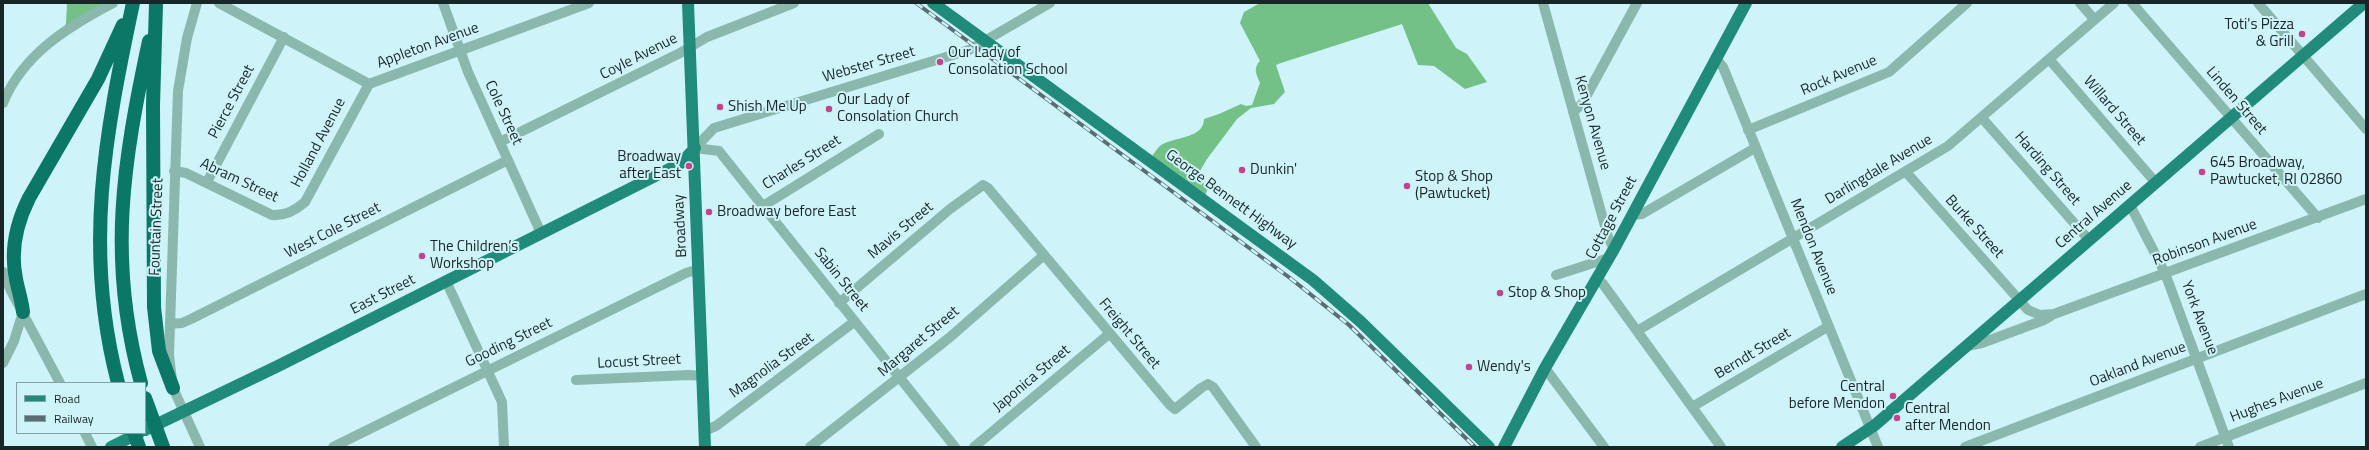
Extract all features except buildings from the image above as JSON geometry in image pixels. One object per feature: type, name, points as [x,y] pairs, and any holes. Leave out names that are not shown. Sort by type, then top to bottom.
[{"type":"highway","points":[[141,382],[125,306],[121,259],[121,211],[130,133],[156,4]]},
{"type":"highway","points":[[156,4],[153,106],[154,308],[159,351],[173,388]]},
{"type":"highway","points":[[23,312],[14,261],[15,235],[20,217],[32,193],[100,74],[132,6]]},
{"type":"highway","points":[[118,382],[108,334],[101,287],[100,201],[106,144],[132,6]]},
{"type":"highway","points":[[146,400],[163,447]]},
{"type":"highway","points":[[134,434],[139,447]]},
{"type":"main road","name":"Broadway","points":[[688,3],[695,148],[694,177],[706,430],[705,447]]},
{"type":"main road","name":"George Bennett Highway","points":[[932,3],[1313,280],[1361,322],[1490,447]]},
{"type":"main road","name":"Cottage Street","points":[[1504,447],[1545,368],[1612,254],[1717,60],[1746,3]]},
{"type":"main road","name":"Central Avenue","points":[[1842,447],[1871,429],[2364,3]]},
{"type":"main road","name":"East Street","points":[[146,429],[681,163],[695,148]]},
{"type":"main road","points":[[111,447],[137,434]]},
{"type":"street","points":[[3,103],[15,81],[40,51],[82,20],[113,3]]},
{"type":"street","name":"Fountain Street","points":[[197,3],[187,38],[178,91],[174,171],[170,366],[173,388],[182,411],[200,447]]},
{"type":"street","name":"Appleton Avenue","points":[[219,3],[369,84],[589,3]]},
{"type":"street","name":"Cole Street","points":[[443,3],[468,72],[541,234]]},
{"type":"street","name":"Coyle Avenue","points":[[500,142],[690,48],[708,37],[794,3]]},
{"type":"street","name":"Webster Street","points":[[695,148],[714,128],[969,50],[1050,3]]},
{"type":"street","name":"Kenyon Avenue","points":[[1543,3],[1612,254]]},
{"type":"street","points":[[1573,112],[1582,104],[1637,3]]},
{"type":"street","name":"Rock Avenue","points":[[1748,130],[1889,72],[1966,3]]},
{"type":"street","points":[[2080,3],[2094,19]]},
{"type":"street","name":"Darlingdale Avenue","points":[[1637,331],[1948,146],[2114,3]]},
{"type":"street","name":"Linden Street","points":[[2132,3],[2318,218]]},
{"type":"street","points":[[2258,3],[2366,129]]},
{"type":"street","name":"Pierce Street","points":[[207,182],[284,37]]},
{"type":"street","name":"Willard Street","points":[[2049,59],[2156,183]]},
{"type":"street","name":"Mendon Avenue","points":[[1717,60],[1723,67],[1878,447]]},
{"type":"street","name":"Holland Avenue","points":[[290,212],[305,202],[369,84]]},
{"type":"street","name":"Harding Street","points":[[1982,118],[2089,240]]},
{"type":"street","name":"Charles Street","points":[[763,206],[878,134]]},
{"type":"street","name":"Sabin Street","points":[[695,148],[718,151],[955,447]]},
{"type":"street","points":[[1632,215],[1642,214],[1755,148]]},
{"type":"street","name":"West Cole Street","points":[[170,324],[182,323],[191,319],[508,160]]},
{"type":"street","name":"Abram Street","points":[[174,171],[186,173],[207,182],[272,215],[279,216],[290,212]]},
{"type":"street","name":"Burke Street","points":[[1906,172],[2020,301]]},
{"type":"street","name":"Freight Street","points":[[983,186],[988,188],[1170,405],[1175,409],[1208,384],[1213,387],[1256,447]]},
{"type":"street","name":"Mavis Street","points":[[839,303],[950,209],[983,186]]},
{"type":"street","name":"Robinson Avenue","points":[[1966,346],[1982,343],[2044,320],[2054,314],[2318,218],[2366,199]]},
{"type":"street","name":"York Avenue","points":[[2130,205],[2165,273],[2230,447]]},
{"type":"street","points":[[1556,275],[1612,254]]},
{"type":"street","name":"Margaret Street","points":[[810,447],[900,377],[1044,255]]},
{"type":"street","name":"Gooding Street","points":[[333,447],[686,272],[699,269]]},
{"type":"street","points":[[3,272],[7,292],[23,312],[59,382]]},
{"type":"street","points":[[1597,280],[1603,284],[1721,447]]},
{"type":"street","points":[[446,281],[502,402],[504,447]]},
{"type":"street","name":"Oakland Avenue","points":[[1965,447],[2366,294]]},
{"type":"street","name":"Robinson Avenue","points":[[2020,301],[2033,314],[2054,314]]},
{"type":"street","points":[[3,364],[14,341],[23,312]]},
{"type":"street","name":"Magnolia Street","points":[[706,430],[713,428],[854,322]]},
{"type":"street","name":"Berndt Street","points":[[1692,408],[1829,326]]},
{"type":"street","name":"Japonica Street","points":[[974,447],[1109,334]]},
{"type":"street","points":[[1545,368],[1604,447]]},
{"type":"street","name":"Locust Street","points":[[576,380],[689,374],[703,376]]},
{"type":"street","name":"Hughes Avenue","points":[[2200,447],[2366,382]]},
{"type":"street","points":[[86,434],[92,447]]},
{"type":"green space","points":[[67,3],[118,3],[58,41],[66,23]]},
{"type":"green space","points":[[1260,3],[1428,3],[1456,48],[1467,54],[1487,82],[1465,89],[1434,66],[1418,65],[1402,24],[1276,65],[1285,92],[1274,104],[1251,108],[1237,119],[1207,159],[1197,176],[1208,188],[1203,201],[1150,159],[1161,145],[1188,136],[1199,130],[1203,125],[1204,119],[1241,104],[1246,106],[1252,105],[1260,83],[1256,74],[1256,66],[1260,61],[1240,23],[1244,12]]},
{"type":"railway","points":[[916,3],[1290,278],[1349,325],[1475,447]]},
{"type":"place","name":"Toti's Pizza & Grill","points":[[2302,34]]},
{"type":"place","name":"Our Lady of Consolation School","points":[[940,62]]},
{"type":"place","name":"Shish Me Up","points":[[720,107]]},
{"type":"place","name":"Our Lady of Consolation Church","points":[[829,109]]},
{"type":"place","name":"Broadway after East","points":[[689,166]]},
{"type":"place","name":"Dunkin'","points":[[1242,170]]},
{"type":"place","name":"645 Broadway, Pawtucket, RI 02860","points":[[2202,172]]},
{"type":"place","name":"Stop & Shop (Pawtucket)","points":[[1407,186]]},
{"type":"place","name":"Broadway before East","points":[[709,212]]},
{"type":"place","name":"The Children’s Workshop","points":[[422,256]]},
{"type":"place","name":"Stop & Shop","points":[[1500,293]]},
{"type":"place","name":"Wendy's","points":[[1469,367]]},
{"type":"place","name":"Central before Mendon","points":[[1893,396]]},
{"type":"place","name":"Central after Mendon","points":[[1897,418]]}]
